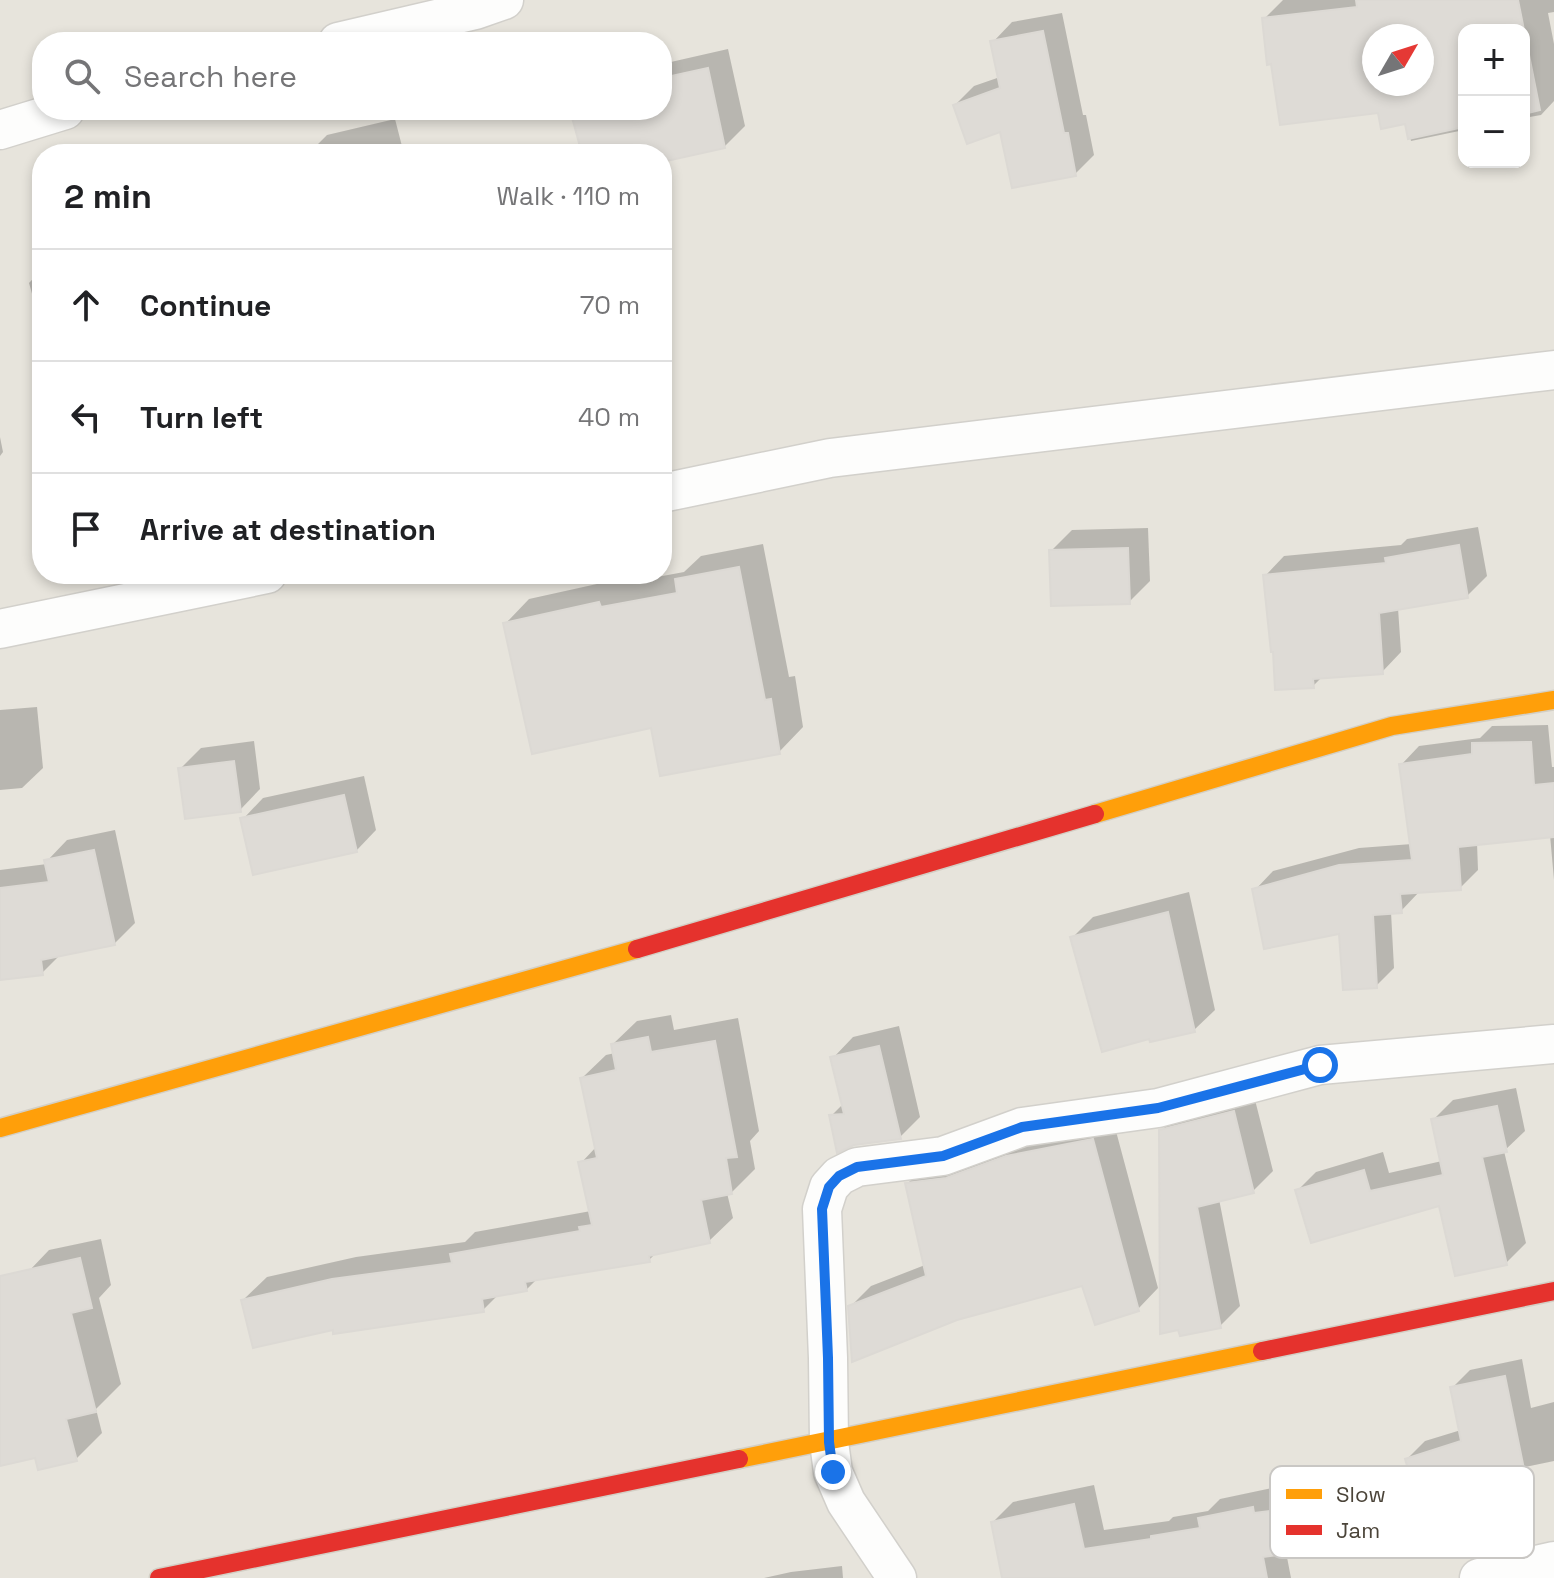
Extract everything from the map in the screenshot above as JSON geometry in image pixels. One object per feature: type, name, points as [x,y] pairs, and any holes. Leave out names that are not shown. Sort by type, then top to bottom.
[{"type":"street","points":[[381,32],[504,0]]},
{"type":"street","points":[[0,130],[32,120]]},
{"type":"street","points":[[672,491],[830,458],[1554,370]]},
{"type":"street","points":[[0,629],[218,584]]},
{"type":"street","points":[[0,1128],[691,934],[1392,726],[1554,700]]},
{"type":"street","points":[[897,1578],[846,1502],[833,1472],[829,1442],[822,1209],[829,1187],[839,1176],[857,1167],[943,1156],[1022,1127],[1158,1108],[1320,1065],[1554,1044]]},
{"type":"street","points":[[159,1578],[1554,1291]]},
{"type":"street","points":[[1479,1578],[1554,1561]]},
{"type":"shaded area","points":[[0,0],[1554,0],[1554,1578],[0,1578]]},
{"type":"building","points":[[1356,0],[1518,0],[1523,24],[1458,24],[1458,128],[1408,139],[1405,124],[1381,129],[1378,113],[1280,125],[1271,64],[1267,65],[1262,18],[1357,7]]},
{"type":"building","points":[[1043,31],[1076,176],[1012,188],[1000,132],[967,144],[953,105],[1000,88],[990,41]]},
{"type":"building","points":[[1530,60],[1540,110],[1530,112]]},
{"type":"building","points":[[708,68],[725,148],[672,160],[672,144],[579,144],[573,120],[672,120],[672,76]]},
{"type":"building","points":[[1459,545],[1468,598],[1379,613],[1383,674],[1313,679],[1314,688],[1275,690],[1263,575],[1386,563],[1385,558]]},
{"type":"building","points":[[1128,548],[1130,604],[1051,606],[1049,550]]},
{"type":"building","points":[[739,567],[765,700],[771,699],[780,754],[660,776],[651,728],[532,754],[503,623],[599,602],[601,607],[677,593],[675,579]]},
{"type":"building","points":[[1531,742],[1534,785],[1554,783],[1554,837],[1458,847],[1461,890],[1400,894],[1402,913],[1373,915],[1377,988],[1343,990],[1339,934],[1264,949],[1252,889],[1339,865],[1412,860],[1399,764],[1472,754],[1472,743]]},
{"type":"building","points":[[234,761],[241,812],[185,819],[178,768]]},
{"type":"building","points":[[344,795],[357,852],[253,875],[240,818]]},
{"type":"building","points":[[94,850],[115,945],[41,960],[43,975],[0,980],[0,888],[49,882],[44,860]]},
{"type":"building","points":[[1168,912],[1195,1032],[1150,1042],[1149,1039],[1102,1052],[1070,937]]},
{"type":"building","points":[[648,1037],[651,1052],[715,1041],[737,1157],[726,1158],[732,1194],[701,1200],[710,1243],[649,1256],[650,1262],[525,1282],[527,1291],[482,1299],[484,1312],[333,1334],[333,1330],[253,1348],[241,1300],[332,1279],[452,1263],[450,1254],[580,1231],[579,1227],[592,1225],[578,1162],[597,1158],[580,1078],[616,1070],[611,1044]]},
{"type":"building","points":[[879,1046],[901,1139],[854,1145],[837,1153],[829,1115],[844,1114],[830,1057]]},
{"type":"building","points":[[1497,1106],[1507,1152],[1482,1157],[1507,1265],[1455,1276],[1439,1206],[1311,1243],[1295,1190],[1364,1170],[1370,1191],[1443,1175],[1431,1119]]},
{"type":"building","points":[[1234,1111],[1254,1193],[1197,1207],[1221,1328],[1180,1336],[1178,1330],[1160,1334],[1159,1130]]},
{"type":"building","points":[[1093,1139],[1139,1311],[1095,1325],[1082,1286],[957,1320],[852,1362],[848,1306],[926,1276],[905,1183],[946,1178],[1006,1156]]},
{"type":"building","points":[[80,1258],[92,1308],[71,1313],[96,1412],[66,1419],[77,1461],[38,1470],[35,1458],[0,1466],[0,1276]]},
{"type":"building","points":[[1505,1376],[1523,1466],[1407,1466],[1405,1459],[1461,1441],[1450,1387]]},
{"type":"building","points":[[1074,1504],[1084,1549],[1200,1528],[1198,1518],[1253,1507],[1254,1513],[1270,1511],[1270,1556],[1263,1557],[1267,1578],[1002,1578],[991,1522]]},
{"type":"traffic: slow","points":[[1095,814],[1392,726],[1554,700]]},
{"type":"traffic: slow","points":[[0,1128],[637,949]]},
{"type":"traffic: slow","points":[[739,1459],[1262,1351]]},
{"type":"traffic: jam","points":[[637,949],[1095,814]]},
{"type":"traffic: jam","points":[[1262,1351],[1554,1291]]},
{"type":"traffic: jam","points":[[159,1578],[739,1459]]},
{"type":"route","points":[[833,1472],[829,1442],[822,1209],[829,1187],[839,1176],[857,1167],[943,1156],[1022,1127],[1158,1108],[1320,1065]]}]
